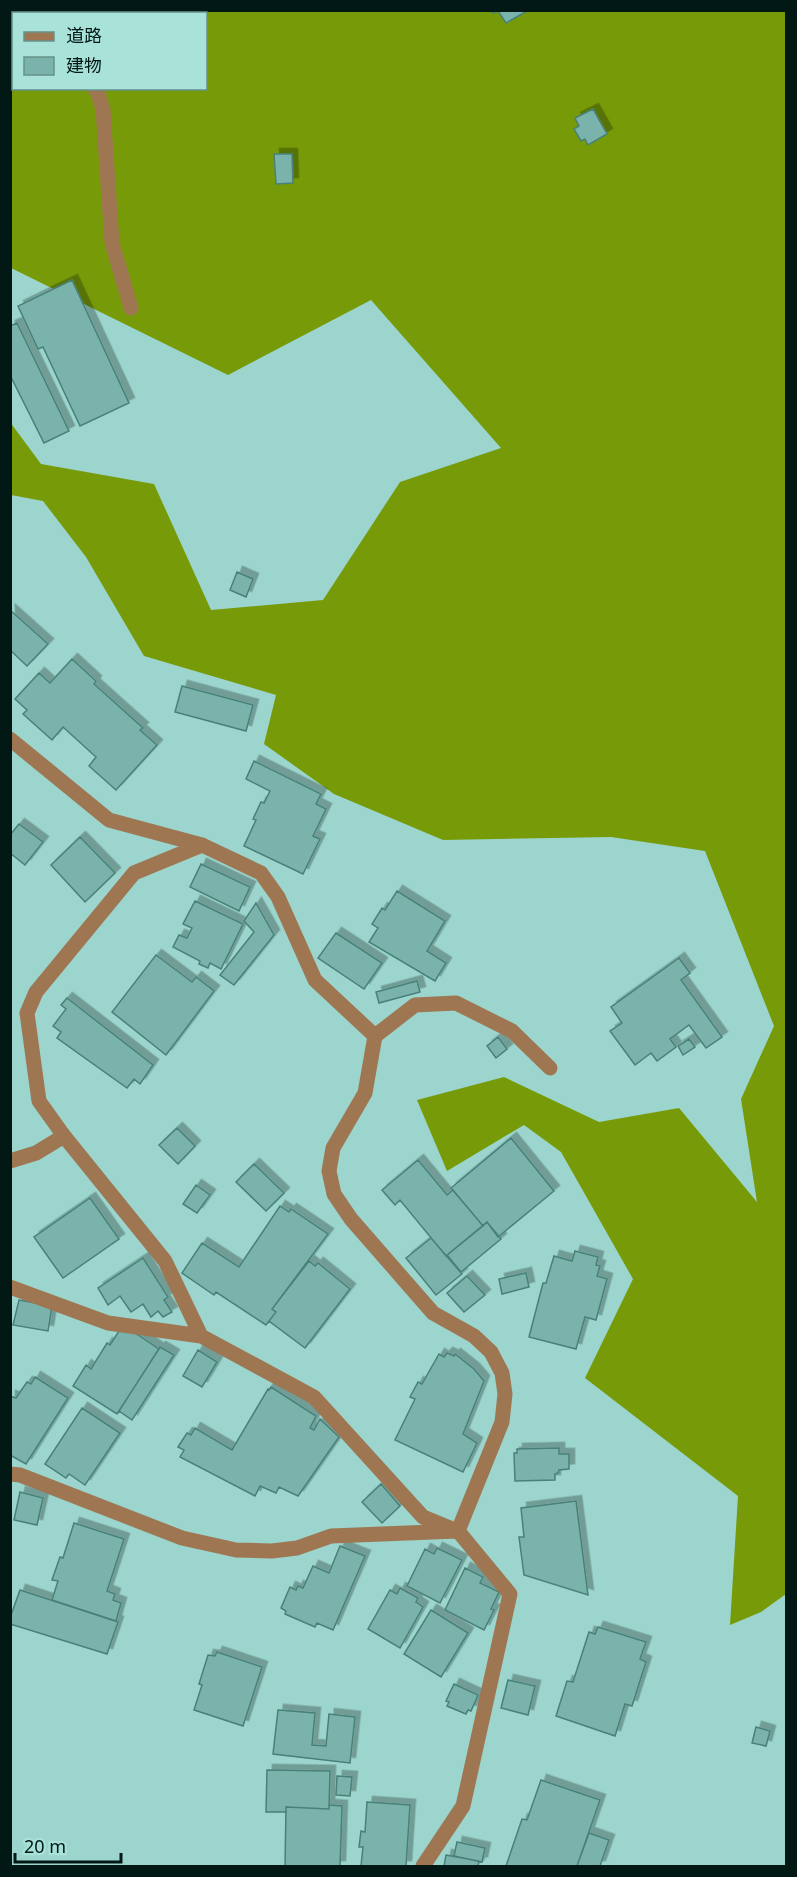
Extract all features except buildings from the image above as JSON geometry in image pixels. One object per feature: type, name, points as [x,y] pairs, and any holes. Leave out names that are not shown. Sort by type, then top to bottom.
[{"type":"street","points":[[96,90],[103,109],[111,243],[131,308]]},
{"type":"street","points":[[10,739],[109,820],[202,845],[261,873],[278,897],[315,980],[375,1036]]},
{"type":"street","points":[[201,1336],[165,1261],[64,1136],[39,1101],[27,1013],[36,992],[134,873],[202,845]]},
{"type":"street","points":[[458,1531],[502,1422],[505,1394],[502,1373],[491,1352],[474,1336],[433,1312],[351,1219],[334,1194],[329,1171],[333,1148],[365,1093],[375,1036],[415,1005],[456,1003],[512,1031],[550,1068]]},
{"type":"street","points":[[10,1161],[36,1153],[64,1136]]},
{"type":"street","points":[[10,1287],[108,1323],[201,1336],[314,1397],[423,1517],[458,1531],[510,1594],[463,1806],[423,1866]]},
{"type":"street","points":[[10,1473],[182,1538],[236,1550],[272,1551],[297,1548],[331,1536],[458,1531]]},
{"type":"green space","points":[[11,11],[786,11],[786,1594],[761,1612],[730,1625],[738,1496],[585,1378],[633,1279],[561,1152],[524,1125],[447,1171],[417,1100],[504,1077],[599,1122],[679,1108],[757,1202],[741,1099],[774,1026],[705,851],[611,837],[443,840],[334,794],[264,744],[276,695],[144,656],[86,557],[43,501],[11,495],[10,422],[41,464],[154,484],[211,610],[323,600],[400,482],[501,448],[371,300],[228,375],[11,268]]}]
